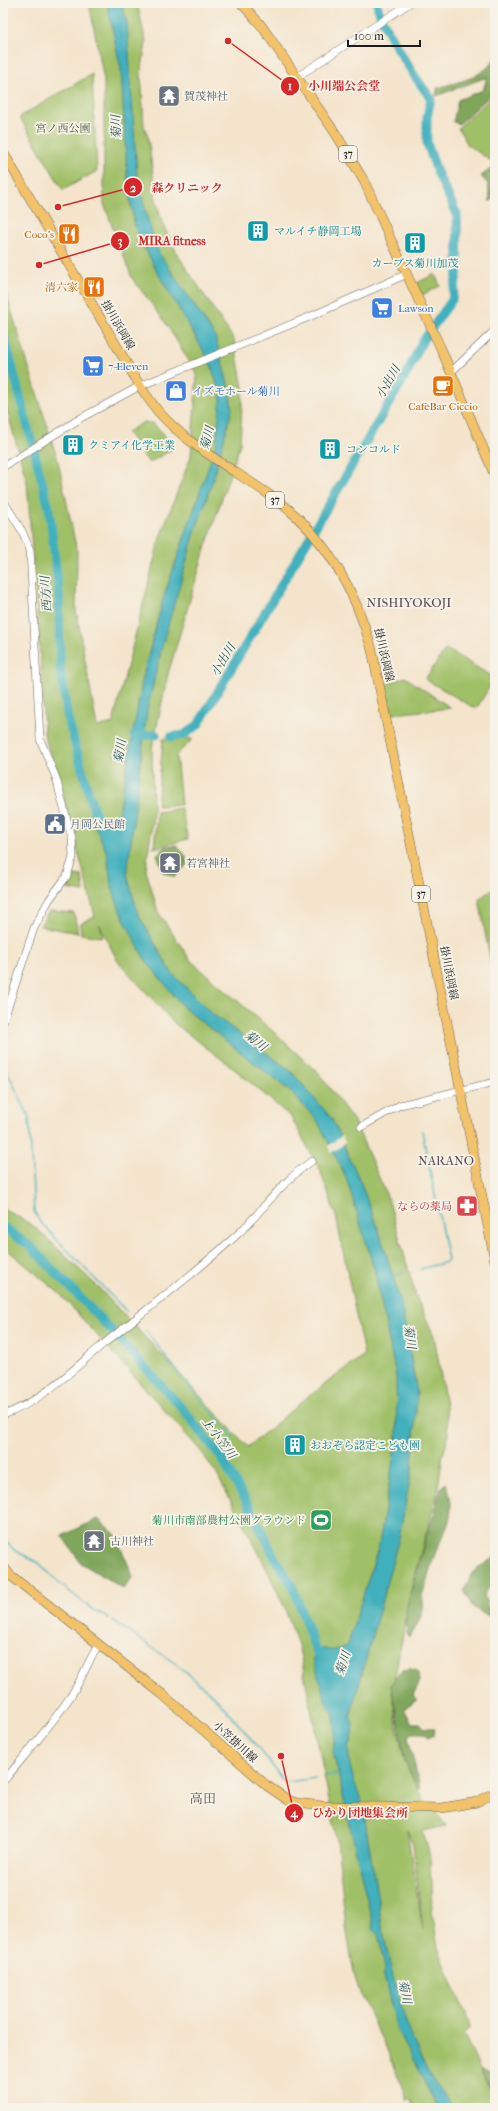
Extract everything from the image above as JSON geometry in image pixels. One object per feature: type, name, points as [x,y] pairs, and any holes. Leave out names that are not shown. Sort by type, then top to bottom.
[{"type":"main road","name":"37","points":[[241,3],[256,17],[359,172],[434,333],[495,476]]},
{"type":"main road","name":"掛川浜岡線","points":[[3,152],[140,386],[158,411],[191,440],[281,504],[310,530],[341,572],[360,611],[372,650],[495,1261]]},
{"type":"main road","name":"小笠掛川線","points":[[3,1566],[10,1575],[166,1697],[278,1794],[297,1803],[327,1806],[453,1807],[477,1802],[495,1792]]},
{"type":"street","points":[[297,77],[410,3]]},
{"type":"street","points":[[3,468],[47,440],[140,386],[189,364],[407,274]]},
{"type":"street","points":[[451,372],[495,330]]},
{"type":"street","points":[[3,500],[18,524],[30,550],[40,739],[56,778],[73,845],[73,857],[67,876],[49,900],[34,928],[3,1022]]},
{"type":"street","points":[[361,1127],[400,1105],[495,1082]]},
{"type":"street","points":[[3,1415],[16,1411],[42,1396],[239,1233],[274,1194],[312,1161]]},
{"type":"street","points":[[3,1782],[68,1701],[81,1681],[90,1658],[99,1644]]},
{"type":"green space","points":[[89,3],[137,3],[146,43],[141,73],[144,126],[148,137],[156,199],[162,223],[179,257],[234,340],[243,387],[240,444],[205,549],[168,674],[152,749],[153,815],[146,870],[158,912],[191,961],[275,1033],[320,1075],[354,1121],[388,1198],[416,1296],[434,1336],[446,1405],[448,1436],[442,1459],[437,1495],[414,1576],[392,1692],[397,1728],[405,1761],[423,1801],[439,1816],[446,1826],[423,1831],[430,1857],[432,1910],[438,1948],[469,2023],[469,2029],[463,2033],[495,2101],[495,2108],[415,2108],[410,2098],[407,2101],[394,2065],[361,1996],[354,1974],[346,1927],[337,1840],[299,1648],[284,1606],[259,1553],[216,1473],[200,1450],[60,1294],[3,1246],[3,1208],[35,1227],[97,1286],[248,1447],[305,1399],[364,1355],[336,1216],[320,1170],[291,1117],[232,1067],[174,1023],[117,960],[99,924],[103,935],[101,937],[81,934],[80,924],[95,916],[62,791],[44,735],[42,681],[27,482],[3,396],[3,284],[58,461],[77,552],[76,610],[97,727],[113,723],[160,537],[191,456],[197,374],[165,322],[132,278],[104,204],[104,80]],"holes":[[[407,1830],[413,1845],[423,1930]]]},
{"type":"green space","points":[[495,58],[495,91],[459,124],[453,122],[458,100],[483,90],[487,77],[436,96],[437,88],[477,75],[490,65]]},
{"type":"green space","name":"宮ノ西公園","points":[[92,74],[97,171],[63,190],[20,118]]},
{"type":"green space","points":[[495,94],[495,157],[491,161],[468,145],[458,128]]},
{"type":"green space","points":[[495,166],[495,197],[490,202],[488,184],[481,176]]},
{"type":"green space","points":[[435,274],[440,286],[422,295],[415,284]]},
{"type":"green space","points":[[144,422],[152,423],[161,432],[166,438],[171,450],[149,463],[127,432]]},
{"type":"green space","points":[[446,649],[495,678],[476,709],[425,679]]},
{"type":"green space","points":[[405,677],[451,708],[392,714],[385,685]]},
{"type":"green space","points":[[163,739],[193,739],[176,755],[181,805],[157,806]]},
{"type":"green space","points":[[181,808],[188,839],[154,848],[157,812]]},
{"type":"green space","points":[[176,845],[185,855],[188,864],[175,877],[163,872],[157,854],[164,847]]},
{"type":"green space","points":[[75,875],[82,876],[84,892],[67,889]]},
{"type":"green space","points":[[495,887],[495,975],[493,976],[479,899]]},
{"type":"green space","points":[[49,911],[74,913],[78,933],[40,926]]},
{"type":"green space","points":[[446,1483],[450,1496],[451,1507],[448,1525],[436,1552],[422,1596],[422,1612],[416,1628],[410,1637],[407,1633],[406,1609],[427,1533],[436,1509],[441,1487]]},
{"type":"green space","points":[[98,1519],[115,1534],[133,1576],[124,1589],[81,1563],[62,1536]]},
{"type":"green space","points":[[495,1556],[495,1584],[493,1583],[484,1594],[490,1615],[487,1616],[472,1607],[464,1590],[472,1573]]},
{"type":"green space","points":[[411,1669],[418,1671],[419,1683],[413,1695],[418,1700],[404,1709],[412,1723],[420,1723],[425,1728],[434,1728],[435,1730],[434,1734],[428,1737],[425,1733],[411,1733],[408,1737],[420,1788],[418,1790],[405,1761],[391,1685],[401,1670]]},
{"type":"green space","points":[[481,2069],[494,2075],[495,2100]]},
{"type":"water","name":"菊川","points":[[107,3],[121,3],[127,22],[137,176],[146,214],[159,253],[215,336],[229,388],[232,409],[213,480],[195,532],[162,646],[147,711],[127,874],[138,914],[172,973],[211,1013],[291,1071],[332,1119],[360,1181],[380,1234],[401,1303],[417,1393],[412,1469],[399,1538],[350,1717],[353,1723],[351,1744],[348,1745],[348,1752],[350,1765],[363,1809],[382,1923],[394,1983],[413,2040],[426,2068],[453,2108],[438,2108],[397,2030],[383,1972],[385,1968],[378,1934],[374,1930],[333,1752],[335,1734],[334,1714],[327,1705],[313,1658],[322,1648],[335,1650],[348,1644],[379,1545],[397,1436],[396,1377],[375,1272],[346,1177],[317,1120],[290,1091],[184,1008],[144,958],[121,913],[111,885],[107,853],[95,826],[101,817],[110,820],[118,816],[144,672],[163,599],[216,445],[221,396],[210,362],[156,270],[136,230],[128,190],[121,70]]},
{"type":"pier","points":[[342,1136],[345,1143],[331,1153],[328,1146]]},
{"type":"waterway","name":"小出川","points":[[171,737],[184,735],[198,725],[407,373],[422,342],[452,300],[458,270],[457,214],[437,172],[427,143],[427,117],[431,98],[408,66],[391,37],[379,12],[377,3]]},
{"type":"waterway","name":"西方川","points":[[3,331],[49,508],[59,594],[60,667],[68,719],[94,811],[104,831]]},
{"type":"waterway","name":"小出川","points":[[134,735],[156,735]]},
{"type":"waterway","points":[[3,1062],[29,1117],[34,1211],[40,1222],[126,1311]]},
{"type":"waterway","points":[[420,1269],[447,1262],[448,1260],[422,1131]]},
{"type":"waterway","name":"上小笠川","points":[[3,1227],[30,1246],[100,1318],[182,1408],[221,1457],[250,1508],[277,1562],[292,1585],[321,1665]]},
{"type":"waterway","points":[[391,1276],[405,1273]]},
{"type":"waterway","points":[[146,1331],[195,1394],[234,1437]]},
{"type":"waterway","points":[[3,1538],[14,1550],[40,1564],[60,1584],[89,1607],[108,1618]]},
{"type":"waterway","points":[[113,1621],[179,1666],[209,1692],[224,1707],[266,1757],[283,1781],[288,1782],[315,1778]]},
{"type":"waterway","points":[[323,1776],[339,1774]]},
{"type":"place","name":"小川端公会堂","points":[[228,41]]},
{"type":"place","name":"賀茂神社","points":[[169,96]]},
{"type":"place","name":"森クリニック","points":[[58,207]]},
{"type":"place","name":"マルイチ静岡工場","points":[[258,231]]},
{"type":"place","name":"Coco's","points":[[69,234]]},
{"type":"place","name":"カーブス菊川加茂","points":[[415,243]]},
{"type":"place","name":"MIRA fitness","points":[[39,265]]},
{"type":"place","name":"清六家","points":[[94,287]]},
{"type":"place","name":"Lawson","points":[[382,308]]},
{"type":"place","name":"7-Eleven","points":[[93,366]]},
{"type":"place","name":"CafeBar Ciccio","points":[[443,386]]},
{"type":"place","name":"イズモホール菊川","points":[[176,391]]},
{"type":"place","name":"クミアイ化学工業","points":[[73,445]]},
{"type":"place","name":"コンコルド","points":[[330,449]]},
{"type":"place","name":"月岡公民館","points":[[55,824]]},
{"type":"place","name":"若宮神社","points":[[170,863]]},
{"type":"place","name":"ならの薬局","points":[[467,1206]]},
{"type":"place","name":"おおぞら認定こども園","points":[[295,1445]]},
{"type":"place","name":"菊川市南部農村公園グラウンド","points":[[321,1520]]},
{"type":"place","name":"古川神社","points":[[94,1541]]},
{"type":"place","name":"ひかり団地集会所","points":[[281,1756]]},
{"type":"district","name":"NISHIYOKOJI","points":[[409,602]]},
{"type":"district","name":"NARANO","points":[[446,1160]]},
{"type":"district","name":"高田","points":[[203,1798]]}]
